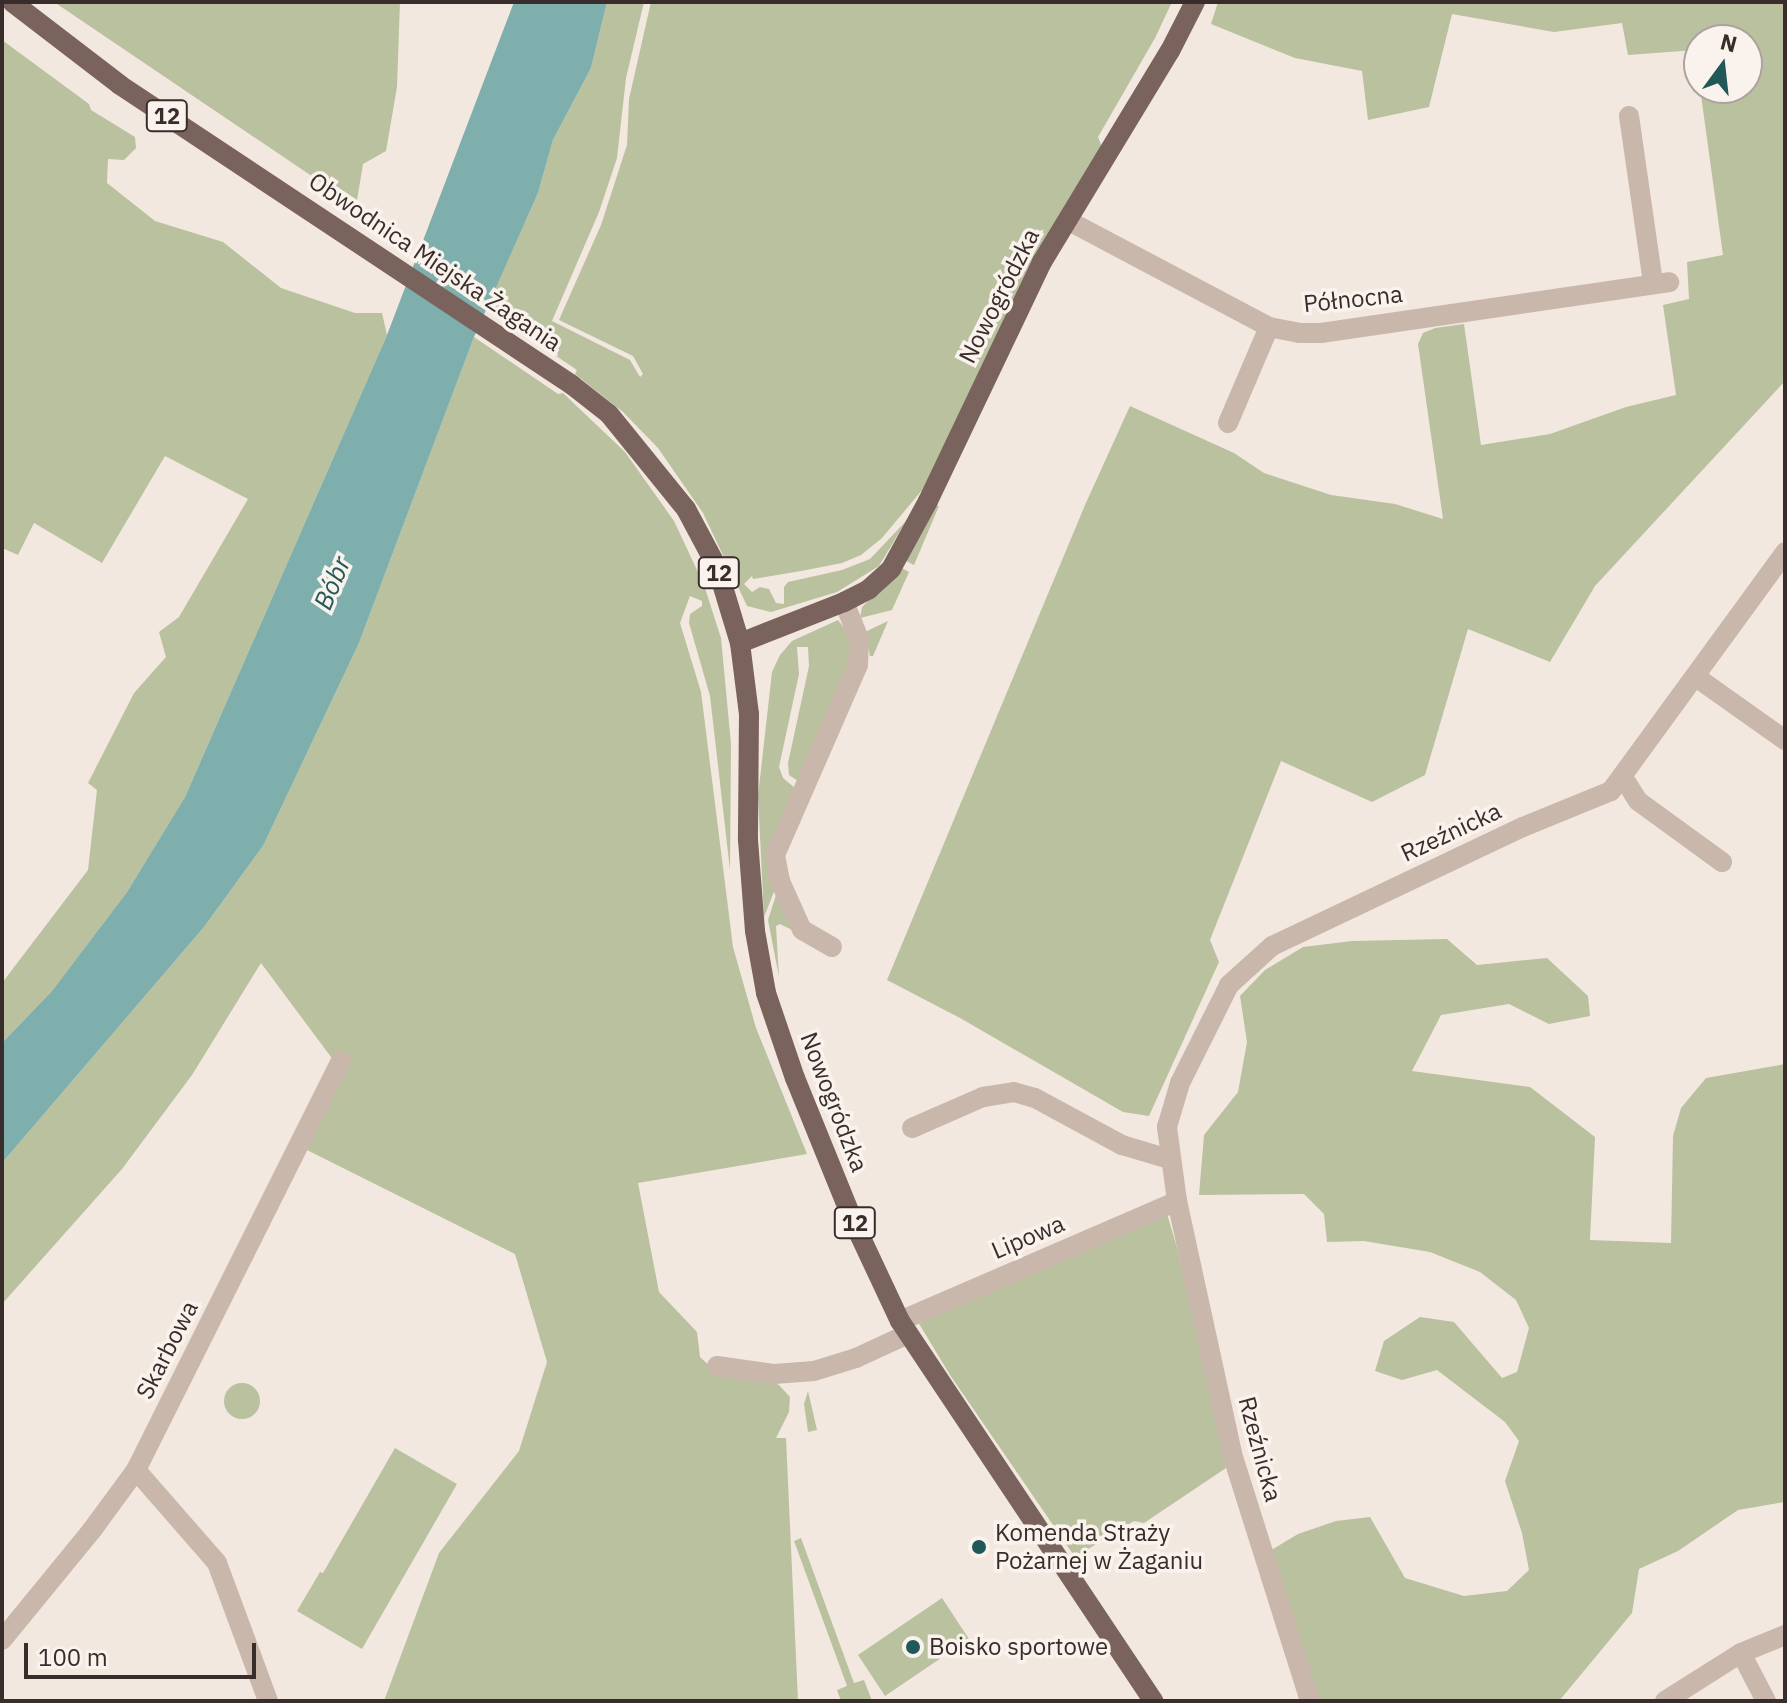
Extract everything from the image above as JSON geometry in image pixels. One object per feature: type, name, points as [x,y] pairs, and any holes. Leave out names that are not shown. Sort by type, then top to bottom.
[{"type":"main road","name":"Obwodnica Miejska Żagania","points":[[12,2],[89,63],[572,385],[609,414],[630,436],[686,509],[717,567],[740,643]]},
{"type":"main road","name":"Nowogródzka","points":[[1153,1701],[904,1328],[813,1124],[766,993],[749,869],[749,714],[740,643],[844,602],[869,589],[891,569],[928,501],[1024,297],[1170,51],[1195,2]]},
{"type":"street","name":"Północna","points":[[1067,220],[1269,327],[1321,333],[1661,283],[1629,116]]},
{"type":"street","points":[[1228,423],[1269,327]]},
{"type":"street","name":"Rzeźnicka","points":[[1310,1701],[1232,1453],[1177,1201],[1167,1127],[1180,1083],[1218,1002],[1235,977],[1256,957],[1300,930],[1523,827],[1611,791],[1785,554]]},
{"type":"street","points":[[832,947],[802,930],[780,881],[775,855],[858,665],[859,639],[844,602]]},
{"type":"street","points":[[1696,677],[1785,740]]},
{"type":"street","points":[[1623,777],[1638,801],[1722,862]]},
{"type":"street","name":"Skarbowa","points":[[2,1640],[92,1530],[136,1470],[341,1060]]},
{"type":"street","points":[[912,1128],[983,1097],[1014,1092],[1035,1098],[1122,1145],[1169,1159]]},
{"type":"street","name":"Lipowa","points":[[717,1366],[774,1374],[804,1373],[837,1365],[904,1328],[1177,1201]]},
{"type":"street","points":[[136,1470],[217,1563],[268,1701]]},
{"type":"street","points":[[1665,1701],[1741,1653],[1785,1635]]},
{"type":"street","points":[[1741,1653],[1766,1701]]},
{"type":"green space","points":[[54,2],[400,2],[397,87],[386,151],[363,164],[356,206]]},
{"type":"green space","points":[[607,2],[644,2],[626,78],[617,158],[599,212],[552,321],[630,360],[640,377],[643,374],[633,356],[559,320],[601,225],[627,145],[629,99],[651,2],[1172,2],[1098,137],[1102,147],[1032,264],[923,489],[882,538],[861,555],[842,563],[801,571],[753,579],[752,576],[744,584],[752,592],[760,587],[769,589],[776,603],[784,604],[784,587],[788,582],[842,570],[870,559],[906,521],[879,566],[837,592],[771,612],[747,606],[703,513],[658,448],[623,412],[575,374],[577,370],[486,309],[538,193],[553,140],[591,68]]},
{"type":"green space","points":[[1218,2],[1785,2],[1785,381],[1595,586],[1550,662],[1468,629],[1425,775],[1372,802],[1281,761],[1210,940],[1219,962],[1149,1116],[1123,1112],[960,1018],[887,980],[1085,505],[1130,406],[1234,453],[1264,473],[1331,495],[1395,504],[1443,519],[1418,344],[1423,333],[1464,324],[1481,445],[1550,434],[1626,407],[1676,395],[1663,305],[1689,299],[1687,262],[1723,255],[1702,104],[1763,104],[1763,24],[1683,24],[1683,51],[1628,55],[1622,23],[1554,32],[1452,14],[1429,107],[1368,120],[1362,71],[1295,58],[1211,24]]},
{"type":"green space","points":[[2,40],[89,104],[91,110],[135,137],[136,148],[124,160],[108,159],[107,183],[155,221],[223,242],[281,288],[355,313],[382,313],[387,335],[185,797],[127,892],[52,991],[2,1043],[2,983],[88,870],[97,790],[88,783],[134,693],[166,657],[159,632],[179,617],[248,499],[165,456],[102,563],[34,523],[18,555],[2,548]]},
{"type":"green space","points":[[474,337],[558,394],[563,393],[625,452],[674,521],[704,585],[721,638],[731,744],[730,870],[710,696],[689,623],[690,614],[702,606],[702,601],[690,596],[680,623],[701,692],[733,947],[756,1028],[807,1154],[638,1183],[659,1292],[697,1332],[700,1357],[716,1372],[770,1381],[779,1385],[790,1397],[789,1412],[776,1438],[786,1438],[798,1701],[384,1701],[439,1553],[519,1451],[547,1362],[515,1254],[307,1150],[350,1063],[331,1057],[261,963],[192,1075],[122,1169],[2,1304],[2,1163],[204,927],[263,846],[359,643]]},
{"type":"green space","points":[[935,506],[939,506],[914,565],[906,561]]},
{"type":"green space","points":[[902,568],[909,572],[892,610],[860,618],[862,607]]},
{"type":"green space","points":[[838,620],[850,636],[851,657],[798,781],[789,775],[788,763],[809,666],[808,647],[797,647],[799,674],[779,767],[783,778],[795,788],[777,884],[764,917],[758,796],[772,672],[780,655],[792,641]]},
{"type":"green space","points":[[888,621],[873,656],[870,656],[865,632]]},
{"type":"green space","points":[[776,895],[796,932],[780,924],[776,926],[779,977],[768,920]]},
{"type":"green space","points":[[1447,939],[1477,965],[1547,958],[1588,996],[1590,1016],[1549,1024],[1509,1004],[1441,1015],[1412,1071],[1530,1087],[1595,1137],[1590,1240],[1671,1243],[1673,1136],[1681,1108],[1706,1078],[1785,1064],[1785,1502],[1738,1510],[1678,1551],[1639,1569],[1632,1613],[1559,1701],[1310,1701],[1263,1555],[1298,1534],[1336,1521],[1370,1517],[1405,1578],[1464,1596],[1507,1591],[1529,1570],[1522,1533],[1505,1481],[1519,1441],[1505,1422],[1437,1370],[1402,1380],[1375,1371],[1384,1341],[1420,1317],[1454,1322],[1502,1378],[1517,1372],[1529,1328],[1516,1300],[1480,1272],[1430,1252],[1364,1241],[1327,1242],[1324,1214],[1304,1194],[1199,1195],[1204,1135],[1238,1092],[1247,1042],[1240,996],[1265,970],[1303,947],[1352,941]]},
{"type":"green space","points":[[1167,1214],[1226,1468],[1144,1523],[1134,1521],[1075,1557],[950,1375],[918,1322]]},
{"type":"green space","points":[[242,1383],[255,1388],[260,1401],[255,1414],[242,1419],[229,1414],[224,1401],[229,1388]]},
{"type":"green space","points":[[808,1391],[817,1430],[808,1432],[804,1404]]},
{"type":"green space","points":[[395,1448],[457,1484],[362,1649],[297,1611],[320,1572],[323,1573]]},
{"type":"green space","points":[[801,1538],[854,1683],[864,1680],[872,1701],[841,1701],[837,1690],[847,1686],[794,1541]]},
{"type":"green space","name":"Boisko sportowe","points":[[942,1598],[969,1639],[885,1696],[858,1655]]},
{"type":"water","name":"Bóbr","points":[[514,2],[607,2],[591,68],[553,140],[538,193],[474,337],[359,643],[263,846],[204,927],[2,1163],[2,1043],[52,991],[127,892],[185,797],[387,335]]},
{"type":"place","name":"Komenda Straży Pożarnej w Żaganiu","points":[[979,1547]]},
{"type":"place","name":"Boisko sportowe","points":[[913,1647]]}]
